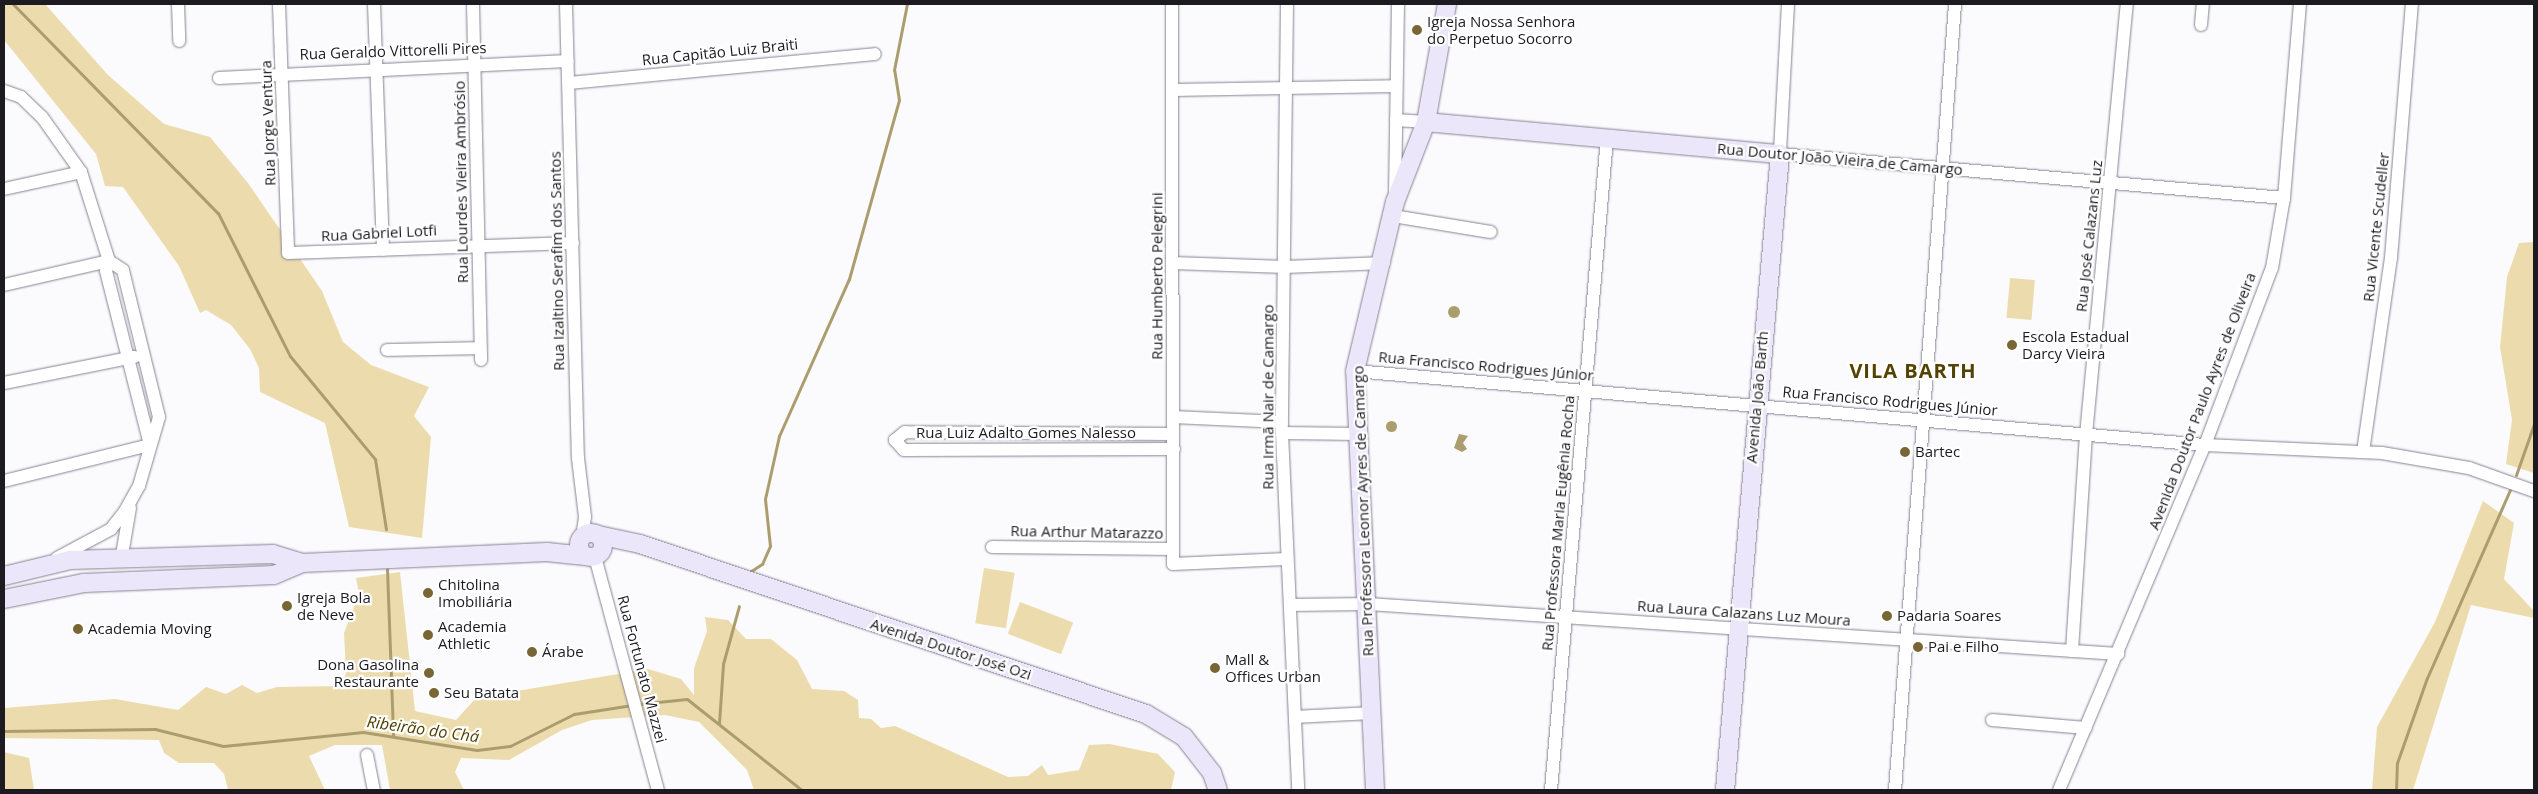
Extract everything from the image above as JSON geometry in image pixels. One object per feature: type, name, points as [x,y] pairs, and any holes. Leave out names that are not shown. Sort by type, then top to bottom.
[{"type":"main road","name":"Rua Professora Leonor Ayres de Camargo","points":[[1375,790],[1368,604],[1355,372],[1360,339],[1384,262],[1394,209],[1426,122],[1447,4]]},
{"type":"main road","name":"Rua Doutor João Vieira de Camargo","points":[[1426,122],[1780,154]]},
{"type":"main road","name":"Avenida João Barth","points":[[1725,790],[1756,406],[1780,154]]},
{"type":"main road","name":"Avenida Doutor José Ozi","points":[[302,563],[547,552],[591,545],[654,550],[1146,714],[1184,737],[1212,773],[1218,790]]},
{"type":"main road","points":[[4,576],[45,564],[273,554],[302,563]]},
{"type":"main road","points":[[4,599],[84,583],[274,575],[302,563]]},
{"type":"street","points":[[178,4],[179,41]]},
{"type":"street","name":"Rua Jorge Ventura","points":[[279,4],[288,241]]},
{"type":"street","points":[[374,4],[383,250]]},
{"type":"street","name":"Rua Lourdes Vieira Ambrósio","points":[[387,350],[481,354],[473,4]]},
{"type":"street","name":"Rua Izaltino Serafim dos Santos","points":[[566,4],[578,458],[585,517],[591,545]]},
{"type":"street","name":"Rua Humberto Pelegrini","points":[[1172,4],[1173,549]]},
{"type":"street","name":"Rua Irmã Nair de Camargo","points":[[1287,4],[1282,427],[1286,560],[1290,605],[1298,790]]},
{"type":"street","points":[[1398,4],[1394,86],[1396,120],[1394,209],[1492,232]]},
{"type":"street","name":"Avenida João Barth","points":[[1780,154],[1788,4]]},
{"type":"street","points":[[1895,790],[1944,168],[1954,4]]},
{"type":"street","name":"Rua José Calazans Luz","points":[[2072,651],[2086,435],[2127,4]]},
{"type":"street","points":[[2201,25],[2203,4]]},
{"type":"street","name":"Avenida Doutor Paulo Ayres de Oliveira","points":[[2059,790],[2118,654],[2204,445],[2272,268],[2284,198],[2300,4]]},
{"type":"street","name":"Rua Vicente Scudeller","points":[[2363,452],[2391,258],[2412,4]]},
{"type":"street","name":"Rua Capitão Luiz Braiti","points":[[568,83],[875,54]]},
{"type":"street","name":"Rua Geraldo Vittorelli Pires","points":[[219,78],[283,71],[568,61]]},
{"type":"street","points":[[1173,90],[1394,86]]},
{"type":"street","points":[[4,90],[21,97],[42,117],[81,172],[109,261],[106,271],[150,445]]},
{"type":"street","name":"Rua Doutor João Vieira de Camargo","points":[[1396,120],[1426,122]]},
{"type":"street","name":"Rua Professora Maria Eugênia Rocha","points":[[1552,790],[1606,138]]},
{"type":"street","name":"Rua Doutor João Vieira de Camargo","points":[[1780,154],[2284,198]]},
{"type":"street","points":[[4,189],[81,172]]},
{"type":"street","name":"Rua Gabriel Lotfi","points":[[288,241],[288,253],[478,244],[573,242]]},
{"type":"street","points":[[4,285],[109,261],[123,270],[159,417],[131,500],[122,561]]},
{"type":"street","points":[[1173,263],[1285,267],[1384,262]]},
{"type":"street","points":[[4,383],[144,355]]},
{"type":"street","name":"Rua Francisco Rodrigues Júnior","points":[[1355,372],[2204,445],[2363,452],[2469,468],[2534,491]]},
{"type":"street","points":[[1173,418],[1359,434]]},
{"type":"street","name":"Rua Luiz Adalto Gomes Nalesso","points":[[1173,434],[905,432],[896,440],[904,450],[1174,449]]},
{"type":"street","points":[[987,433],[988,449]]},
{"type":"street","points":[[1077,433],[1078,450]]},
{"type":"street","points":[[4,481],[150,445]]},
{"type":"street","points":[[45,564],[111,529],[131,500]]},
{"type":"street","name":"Rua Fortunato Mazzei","points":[[591,545],[658,790]]},
{"type":"street","name":"Rua Arthur Matarazzo","points":[[992,547],[1173,549],[1173,564],[1286,560]]},
{"type":"street","points":[[1290,605],[1368,604]]},
{"type":"street","name":"Rua Laura Calazans Luz Moura","points":[[1368,604],[2118,654]]},
{"type":"street","points":[[1295,717],[1371,713]]},
{"type":"street","points":[[1992,720],[2086,728]]},
{"type":"street","points":[[367,755],[374,790]]},
{"type":"shaded area","points":[[4,4],[45,4],[108,75],[164,124],[210,137],[248,183],[322,291],[343,342],[371,365],[429,387],[414,416],[431,437],[422,538],[349,527],[325,423],[260,392],[259,368],[250,349],[231,325],[206,310],[200,313],[179,266],[123,187],[105,186],[96,154],[4,40]]},
{"type":"shaded area","points":[[2534,242],[2534,473],[2506,464],[2512,420],[2500,347],[2507,277],[2519,243]]},
{"type":"shaded area","points":[[2010,278],[2035,280],[2031,320],[2007,318]]},
{"type":"shaded area","points":[[1454,306],[1460,312],[1454,318],[1448,312]]},
{"type":"shaded area","points":[[1391,420],[1397,426],[1391,432],[1385,426]]},
{"type":"shaded area","points":[[1459,434],[1468,436],[1463,443],[1467,449],[1462,452],[1454,448]]},
{"type":"shaded area","points":[[2483,501],[2514,523],[2504,579],[2534,611],[2534,618],[2471,605],[2413,790],[2372,790],[2377,727],[2435,622]]},
{"type":"shaded area","points":[[984,568],[1015,573],[1006,628],[975,623]]},
{"type":"shaded area","points":[[400,572],[415,711],[456,720],[476,698],[648,669],[681,679],[694,695],[694,668],[707,631],[705,617],[728,620],[746,639],[771,639],[797,660],[812,689],[844,691],[858,700],[859,718],[871,719],[881,728],[895,726],[1008,777],[1028,776],[1042,765],[1048,775],[1079,770],[1089,745],[1110,744],[1158,754],[1175,772],[1171,790],[754,790],[747,770],[699,722],[665,715],[592,720],[562,730],[509,760],[461,758],[455,772],[464,790],[390,790],[382,745],[335,745],[309,756],[325,790],[228,790],[224,774],[214,763],[179,763],[164,753],[159,740],[4,738],[4,708],[115,699],[178,710],[206,687],[226,694],[242,685],[257,693],[277,687],[341,686],[346,673],[344,633],[359,594],[356,578]]},
{"type":"shaded area","points":[[1020,602],[1073,622],[1061,654],[1008,634]]},
{"type":"shaded area","points":[[4,752],[29,758],[34,790],[4,790]]},
{"type":"waterway","points":[[13,4],[218,213],[290,356],[375,459],[386,529]]},
{"type":"waterway","points":[[748,573],[762,564],[770,546],[765,499],[779,436],[849,279],[899,100],[894,70],[907,4]]},
{"type":"waterway","points":[[2516,475],[2534,424]]},
{"type":"waterway","points":[[2396,790],[2397,763],[2427,678],[2510,490]]},
{"type":"waterway","points":[[387,569],[393,736]]},
{"type":"waterway","points":[[719,723],[723,664],[739,606]]},
{"type":"waterway","name":"Ribeirão do Chá","points":[[638,704],[687,699],[802,790]]},
{"type":"waterway","name":"Ribeirão do Chá","points":[[4,731],[155,729],[223,746],[363,732],[477,750],[510,746],[574,714],[632,705]]},
{"type":"place","name":"Igreja Nossa Senhora do Perpetuo Socorro","points":[[1417,30]]},
{"type":"place","name":"Escola Estadual Darcy Vieira","points":[[2012,345]]},
{"type":"place","name":"Bartec","points":[[1905,452]]},
{"type":"place","name":"Chitolina Imobiliária","points":[[428,593]]},
{"type":"place","name":"Igreja Bola de Neve","points":[[287,606]]},
{"type":"place","name":"Padaria Soares","points":[[1887,616]]},
{"type":"place","name":"Academia Moving","points":[[78,629]]},
{"type":"place","name":"Academia Athletic","points":[[428,635]]},
{"type":"place","name":"Pai e Filho","points":[[1918,647]]},
{"type":"place","name":"Árabe","points":[[532,652]]},
{"type":"place","name":"Mall & Offices Urban","points":[[1215,668]]},
{"type":"place","name":"Dona Gasolina Restaurante","points":[[429,673]]},
{"type":"place","name":"Seu Batata","points":[[434,693]]},
{"type":"district","name":"VILA BARTH","points":[[1913,370]]}]
